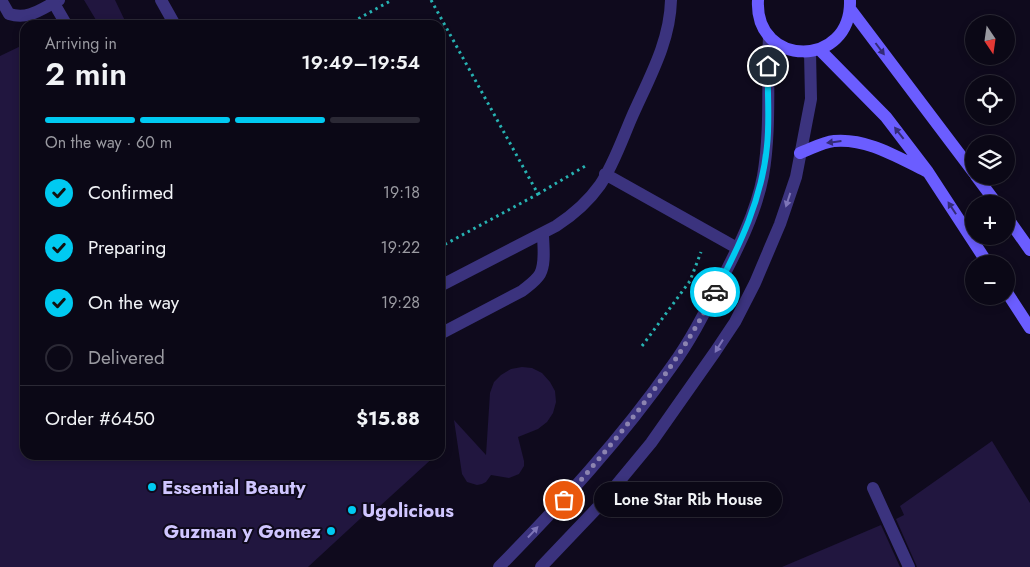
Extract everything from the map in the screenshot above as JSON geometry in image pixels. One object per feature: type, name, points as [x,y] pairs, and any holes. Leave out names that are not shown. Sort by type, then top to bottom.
[{"type":"street","points":[[1,0],[8,14],[19,17],[28,16],[59,0]]},
{"type":"street","points":[[52,0],[64,20]]},
{"type":"street","points":[[161,0],[172,20]]},
{"type":"street","points":[[445,283],[543,233],[568,218],[601,183],[614,159],[662,50],[669,23],[672,0]]},
{"type":"street","points":[[758,0],[760,20],[769,36],[790,50],[814,51],[831,43],[841,34],[848,23],[851,5]]},
{"type":"street","points":[[851,5],[965,161]]},
{"type":"street","points":[[499,567],[564,500],[626,428],[673,365],[709,304],[737,248],[755,206],[762,177],[767,146],[769,112],[767,80],[769,36]]},
{"type":"street","points":[[541,567],[623,478],[677,407],[735,322],[755,283],[780,224],[796,177],[811,99],[814,51]]},
{"type":"street","points":[[814,51],[886,117],[928,172],[982,255]]},
{"type":"street","points":[[800,152],[833,141],[862,142],[928,172]]},
{"type":"street","points":[[605,174],[737,248]]},
{"type":"street","points":[[1015,229],[1030,250]]},
{"type":"street","points":[[445,331],[522,291],[532,283],[540,274],[543,256],[543,233]]},
{"type":"street","points":[[1015,305],[1030,328]]},
{"type":"street","points":[[874,488],[909,567]]},
{"type":"path","points":[[356,20],[392,0]]},
{"type":"path","points":[[431,0],[442,20]]},
{"type":"path","points":[[445,25],[538,194]]},
{"type":"path","points":[[445,244],[589,164]]},
{"type":"path","points":[[642,346],[690,281],[709,234]]},
{"type":"building","points":[[84,0],[115,0],[125,20],[96,20]]},
{"type":"building","points":[[20,46],[20,460],[431,460],[380,506],[374,506],[308,567],[0,567],[0,56]]},
{"type":"building","points":[[532,368],[542,373],[550,382],[555,391],[556,402],[553,413],[547,422],[538,429],[518,437],[524,461],[524,466],[519,474],[509,478],[491,475],[486,482],[477,485],[467,482],[462,474],[454,420],[486,455],[490,393],[494,382],[511,369]]},
{"type":"building","points":[[992,441],[1030,503],[1030,567],[917,567],[896,519],[904,515],[900,506]]},
{"type":"building","points":[[881,525],[900,567],[782,567]]},
{"type":"way so far","points":[[564,500],[626,428],[673,365],[715,292]]},
{"type":"place","name":"Essential Beauty","points":[[152,487]]},
{"type":"place","name":"Lone Star Rib House","points":[[564,500]]},
{"type":"place","name":"Ugolicious","points":[[352,510]]},
{"type":"place","name":"Guzman y Gomez","points":[[331,531]]},
{"type":"route","points":[[715,292],[745,232],[762,177],[767,146],[769,112],[768,66]]}]
